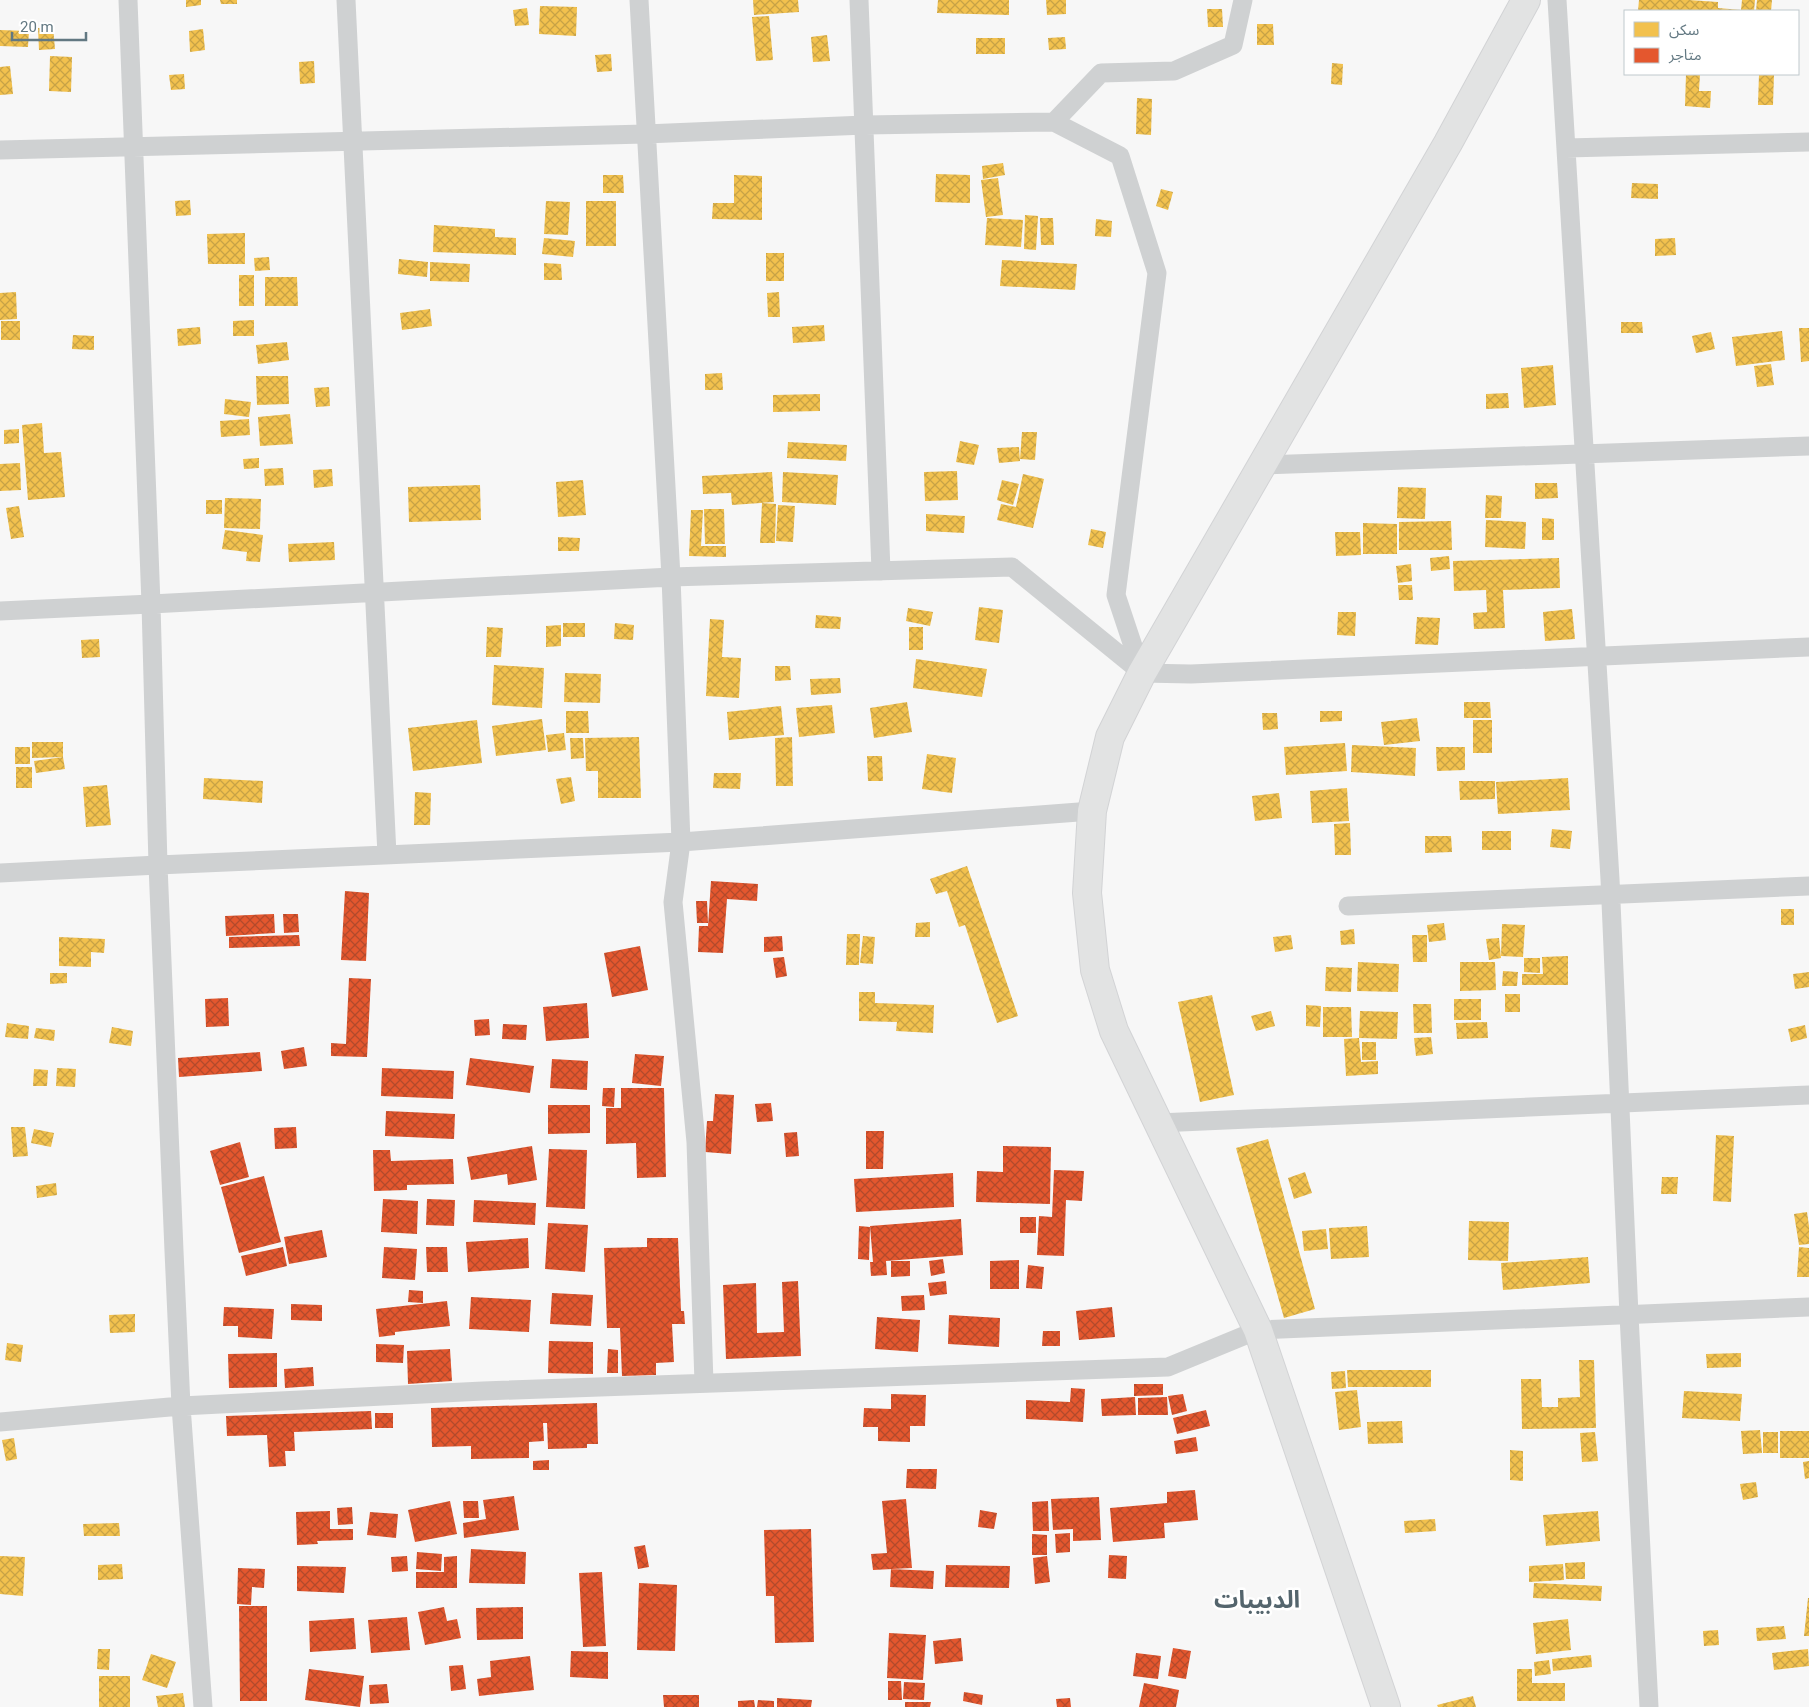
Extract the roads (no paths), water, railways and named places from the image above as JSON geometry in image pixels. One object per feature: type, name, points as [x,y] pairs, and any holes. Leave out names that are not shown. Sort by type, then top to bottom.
[{"type":"main road","points":[[1386,1707],[1258,1330],[1114,1031],[1095,970],[1087,893],[1092,812],[1110,737],[1142,673],[1448,143],[1526,0]]},
{"type":"street","points":[[128,0],[151,604],[158,865],[181,1406],[203,1707]]},
{"type":"street","points":[[346,0],[387,855]]},
{"type":"street","points":[[639,0],[671,577],[681,842],[673,902],[696,1142],[704,1383]]},
{"type":"street","points":[[859,0],[881,571]]},
{"type":"street","points":[[1054,122],[1101,72],[1174,71],[1233,44],[1244,0]]},
{"type":"street","points":[[1557,0],[1610,894],[1649,1707]]},
{"type":"street","points":[[0,150],[645,134],[865,125],[1054,122],[1120,156],[1157,273],[1116,595],[1142,673]]},
{"type":"street","points":[[1566,148],[1809,142]]},
{"type":"street","points":[[1261,465],[1809,446]]},
{"type":"street","points":[[0,610],[671,577],[1012,567],[1142,673],[1191,674],[1809,647]]},
{"type":"street","points":[[0,873],[681,842],[1092,812]]},
{"type":"street","points":[[1348,906],[1809,886]]},
{"type":"street","points":[[1158,1123],[1809,1095]]},
{"type":"street","points":[[0,1422],[181,1406],[483,1391],[1168,1367],[1258,1330],[1809,1307]]},
{"type":"district","name":"الدبيبات","points":[[1257,1600]]}]
